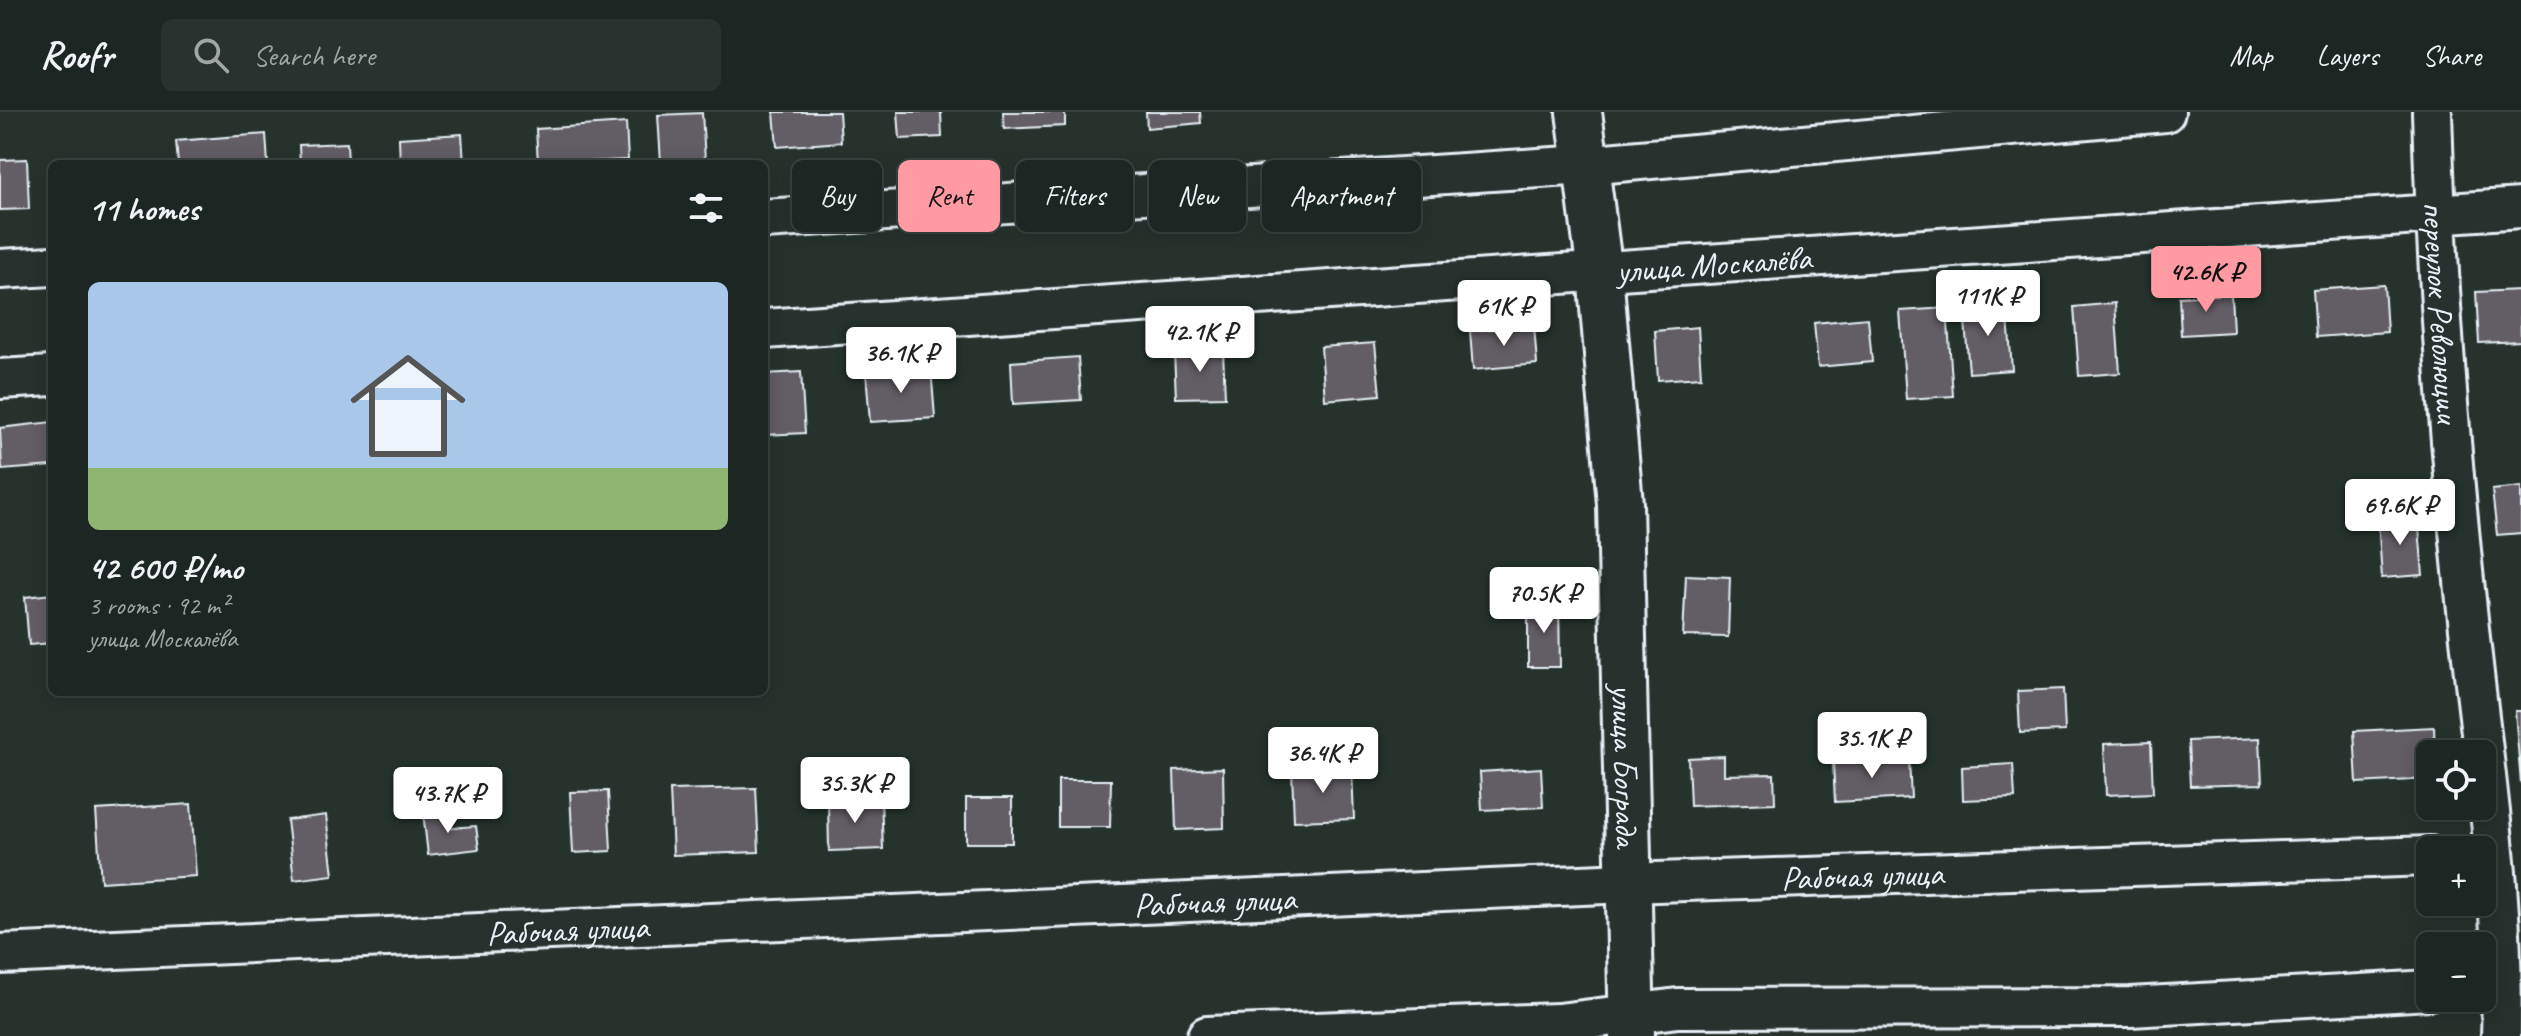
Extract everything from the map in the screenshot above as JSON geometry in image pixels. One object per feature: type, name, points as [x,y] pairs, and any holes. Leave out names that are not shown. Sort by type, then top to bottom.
[{"type":"main road","name":"улица Бограда","points":[[1579,112],[1600,273],[1620,504],[1631,1025]]},
{"type":"street","points":[[768,219],[1585,165],[2165,112]]},
{"type":"street","name":"переулок Революции","points":[[2432,112],[2435,215],[2452,475],[2499,853],[2501,1036]]},
{"type":"street","name":"улица Москалёва","points":[[768,329],[2521,208]]},
{"type":"street","points":[[0,269],[48,266]]},
{"type":"street","points":[[0,379],[48,376]]},
{"type":"street","name":"Рабочая улица","points":[[0,954],[1627,883],[2416,856]]},
{"type":"street","points":[[1207,1036],[1559,1023],[1631,1025],[1678,1008],[2130,1007],[2416,991]]},
{"type":"building","points":[[774,112],[839,112],[841,142],[777,147]]},
{"type":"building","points":[[898,112],[941,112],[942,137],[900,139]]},
{"type":"building","points":[[1003,112],[1065,112],[1065,126],[1004,129]]},
{"type":"building","points":[[1146,112],[1200,112],[1201,123],[1147,128]]},
{"type":"building","points":[[702,113],[705,160],[661,160],[658,115]]},
{"type":"building","points":[[626,123],[628,160],[538,160],[536,129]]},
{"type":"building","points":[[266,134],[268,160],[178,160],[176,141]]},
{"type":"building","points":[[462,134],[464,160],[400,160],[399,138]]},
{"type":"building","points":[[347,143],[348,160],[300,160],[299,145]]},
{"type":"building","points":[[27,159],[29,209],[0,210],[0,160]]},
{"type":"building","points":[[2384,285],[2387,332],[2316,337],[2313,290]]},
{"type":"building","points":[[2520,290],[2521,341],[2479,343],[2476,292]]},
{"type":"building","points":[[2231,294],[2233,332],[2181,335],[2179,297]]},
{"type":"building","points":[[2007,303],[2012,370],[1969,373],[1964,307]]},
{"type":"building","points":[[2115,303],[2120,373],[2079,376],[2074,307]]},
{"type":"building","points":[[1947,308],[1953,396],[1906,399],[1900,311]]},
{"type":"building","points":[[1868,318],[1872,362],[1818,367],[1814,323]]},
{"type":"building","points":[[1534,325],[1537,364],[1473,370],[1470,331]]},
{"type":"building","points":[[1698,327],[1701,377],[1658,380],[1655,331]]},
{"type":"building","points":[[1375,343],[1380,395],[1325,400],[1321,347]]},
{"type":"building","points":[[1223,350],[1225,397],[1176,398],[1174,352]]},
{"type":"building","points":[[1078,357],[1081,400],[1013,404],[1011,362]]},
{"type":"building","points":[[931,367],[935,418],[870,422],[866,372]]},
{"type":"building","points":[[801,372],[805,433],[768,435],[768,374]]},
{"type":"building","points":[[48,422],[48,466],[2,470],[0,428]]},
{"type":"building","points":[[2521,487],[2521,533],[2497,535],[2492,490]]},
{"type":"building","points":[[2418,516],[2423,575],[2382,578],[2378,519]]},
{"type":"building","points":[[1686,575],[1730,577],[1728,637],[1683,636]]},
{"type":"building","points":[[48,594],[48,643],[29,645],[25,597]]},
{"type":"building","points":[[1528,603],[1559,603],[1560,667],[1528,667]]},
{"type":"building","points":[[2063,689],[2065,731],[2020,733],[2018,691]]},
{"type":"building","points":[[2515,711],[2521,711],[2521,784]]},
{"type":"building","points":[[2434,727],[2434,740],[2416,740],[2416,780],[2357,783],[2354,731]]},
{"type":"building","points":[[2260,738],[2262,784],[2190,786],[2188,741]]},
{"type":"building","points":[[2151,742],[2153,793],[2106,795],[2104,744]]},
{"type":"building","points":[[1724,756],[1724,775],[1774,774],[1775,803],[1690,806],[1688,758]]},
{"type":"building","points":[[1909,759],[1911,798],[1835,802],[1833,762]]},
{"type":"building","points":[[2013,764],[2015,798],[1963,800],[1962,767]]},
{"type":"building","points":[[1223,768],[1224,828],[1176,830],[1174,770]]},
{"type":"building","points":[[1541,768],[1543,807],[1482,810],[1480,772]]},
{"type":"building","points":[[1352,769],[1354,819],[1294,821],[1292,771]]},
{"type":"building","points":[[1058,780],[1111,780],[1110,827],[1058,827]]},
{"type":"building","points":[[756,788],[759,852],[673,855],[670,790]]},
{"type":"building","points":[[608,791],[611,851],[573,853],[570,792]]},
{"type":"building","points":[[881,798],[883,849],[829,851],[828,800]]},
{"type":"building","points":[[966,798],[1012,798],[1012,843],[966,843]]},
{"type":"building","points":[[191,804],[196,876],[101,882],[96,810]]},
{"type":"building","points":[[447,809],[449,828],[476,826],[479,849],[428,855],[423,812]]},
{"type":"building","points":[[326,815],[333,875],[294,880],[287,820]]}]
